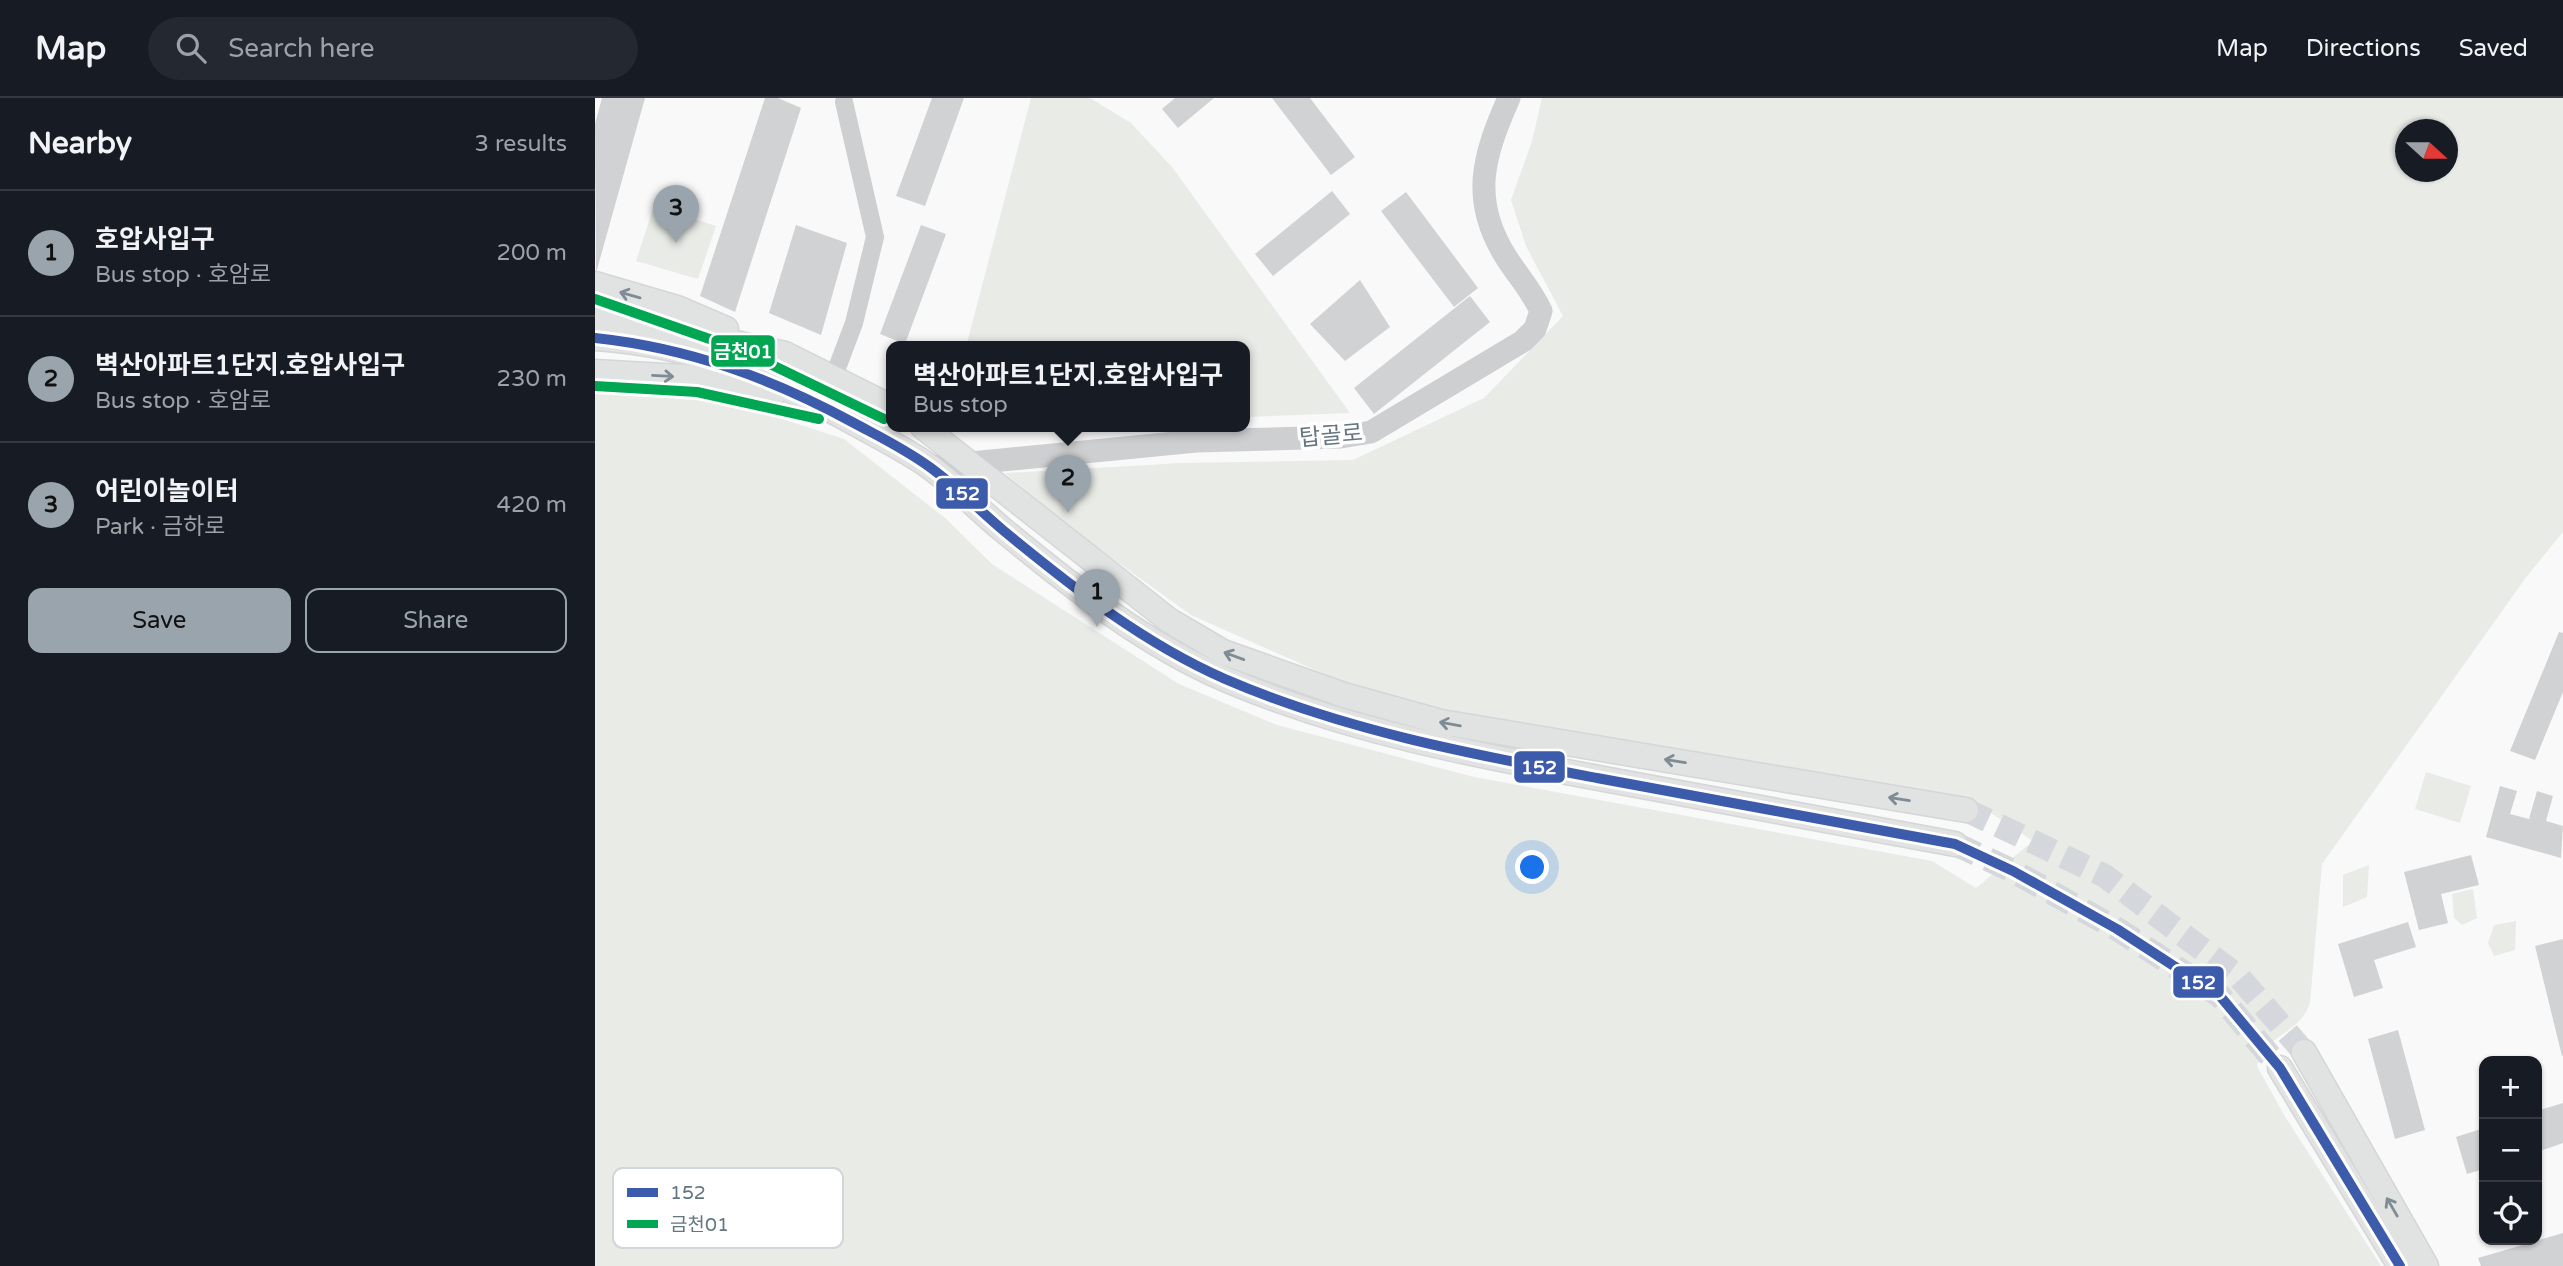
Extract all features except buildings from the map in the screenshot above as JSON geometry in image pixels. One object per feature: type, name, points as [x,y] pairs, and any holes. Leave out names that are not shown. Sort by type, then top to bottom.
[{"type":"main road","points":[[595,285],[677,308],[834,376],[886,404]]},
{"type":"main road","points":[[595,318],[637,321],[785,354]]},
{"type":"main road","points":[[595,338],[631,341],[699,353],[761,375],[819,403],[930,467],[1055,570],[1164,647],[1227,680],[1337,721],[1440,748],[1955,844]]},
{"type":"main road","points":[[595,372],[699,377],[819,403]]},
{"type":"main road","points":[[929,432],[1170,621],[1223,652],[1344,695],[1441,722],[1966,810]]},
{"type":"main road","points":[[2304,1052],[2426,1266]]},
{"type":"main road","points":[[2280,1068],[2400,1266]]},
{"type":"street","name":"탑골로","points":[[930,467],[1195,441],[1341,437],[1371,432],[1523,341],[1535,329],[1541,312],[1532,293],[1506,258],[1488,226],[1483,195],[1484,169],[1509,98]]},
{"type":"street","points":[[834,376],[854,323],[875,237],[841,99]]},
{"type":"shaded area","points":[[1031,98],[1090,98],[1131,123],[1172,167],[1350,413],[1250,417],[1250,341],[968,341]]},
{"type":"shaded area","points":[[1542,98],[2563,98],[2563,532],[2527,576],[2322,864],[2310,1003],[2299,1021],[2269,1045],[2257,1066],[2284,1115],[2381,1266],[595,1266],[595,382],[701,393],[844,439],[945,518],[992,564],[1179,684],[1277,725],[1474,777],[1932,861],[1976,888],[2033,841],[1987,810],[1892,787],[1581,744],[1362,691],[1191,615],[1059,520],[1005,473],[1182,463],[1353,460],[1484,398],[1563,316],[1526,246],[1511,200],[1532,141]]},
{"type":"shaded area","points":[[654,206],[716,226],[698,279],[636,261]]},
{"type":"shaded area","points":[[2426,772],[2471,786],[2460,823],[2415,809]]},
{"type":"shaded area","points":[[2369,865],[2367,897],[2343,907],[2343,875]]},
{"type":"shaded area","points":[[2473,889],[2477,918],[2462,925],[2454,918],[2452,894]]},
{"type":"shaded area","points":[[2516,921],[2515,950],[2494,956],[2488,943],[2494,925]]},
{"type":"tunnel","points":[[1966,810],[2105,876],[2239,977],[2304,1052]]},
{"type":"tunnel","points":[[1955,844],[2013,871],[2117,929],[2220,996],[2280,1068]]},
{"type":"transit line","name":"금천01","points":[[595,299],[741,350],[884,419]]},
{"type":"transit line","name":"152","points":[[595,338],[663,349],[729,367],[792,392],[874,433],[931,468],[1056,573],[1137,631],[1195,665],[1270,697],[1315,713],[1455,750],[1955,844],[2013,871],[2117,929],[2220,996],[2280,1068],[2400,1266]]},
{"type":"transit line","name":"금천01","points":[[595,386],[697,392],[819,419]]},
{"type":"place","name":"어린이놀이터","points":[[676,243]]},
{"type":"place","name":"벽산아파트1단지.호압사입구","points":[[1068,513]]},
{"type":"place","name":"호압사입구","points":[[1097,627]]}]
